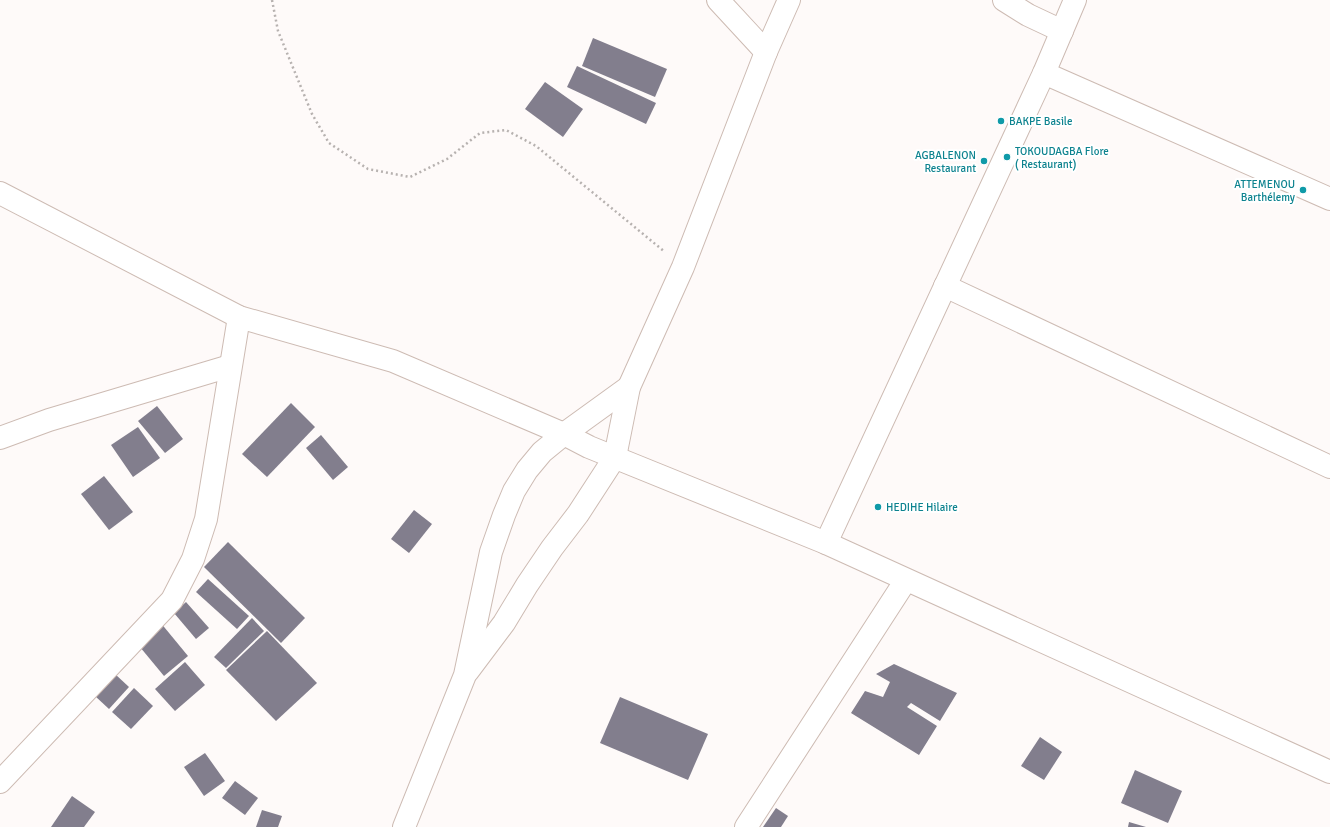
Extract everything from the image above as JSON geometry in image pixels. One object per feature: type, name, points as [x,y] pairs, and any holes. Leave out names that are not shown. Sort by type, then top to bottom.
[{"type":"street","points":[[718,0],[766,52]]},
{"type":"street","points":[[465,675],[504,623],[531,579],[578,514],[615,457],[629,387],[683,267],[766,52],[789,0]]},
{"type":"street","points":[[1004,0],[1028,15],[1062,31]]},
{"type":"street","points":[[826,543],[1044,73],[1075,0]]},
{"type":"street","points":[[1044,73],[1330,199]]},
{"type":"street","points":[[0,193],[239,317],[393,361],[564,434],[589,447],[826,543],[1330,772]]},
{"type":"street","points":[[945,286],[1330,467]]},
{"type":"street","points":[[0,782],[172,600],[193,559],[206,519],[239,317]]},
{"type":"street","points":[[0,438],[49,420],[230,366]]},
{"type":"street","points":[[404,827],[465,675],[491,552],[514,491],[527,470],[542,452],[564,434],[629,387]]},
{"type":"street","points":[[746,827],[906,580]]},
{"type":"path","points":[[272,0],[278,31],[312,114],[329,143],[368,169],[410,177],[447,159],[480,133],[506,130],[536,146],[683,267]]},
{"type":"building","points":[[593,38],[667,69],[655,97],[582,66]]},
{"type":"building","points":[[577,66],[656,103],[646,124],[567,87]]},
{"type":"building","points":[[545,82],[583,109],[563,137],[525,109]]},
{"type":"building","points":[[291,403],[315,427],[267,477],[242,454]]},
{"type":"building","points":[[157,406],[183,439],[165,453],[138,421]]},
{"type":"building","points":[[138,427],[160,458],[133,477],[111,445]]},
{"type":"building","points":[[321,435],[348,467],[333,480],[306,448]]},
{"type":"building","points":[[104,476],[133,512],[109,530],[81,494]]},
{"type":"building","points":[[414,510],[432,524],[409,553],[391,539]]},
{"type":"building","points":[[228,542],[305,618],[281,643],[204,567]]},
{"type":"building","points":[[208,579],[249,616],[237,629],[196,592]]},
{"type":"building","points":[[186,602],[209,628],[196,639],[174,613]]},
{"type":"building","points":[[252,618],[264,631],[226,668],[214,657]]},
{"type":"building","points":[[160,622],[188,656],[164,676],[135,641]]},
{"type":"building","points":[[267,631],[317,683],[276,721],[226,670]]},
{"type":"building","points":[[185,662],[205,685],[175,711],[155,689]]},
{"type":"building","points":[[894,664],[957,693],[940,721],[911,703],[907,707],[937,726],[919,755],[851,713],[865,691],[883,697],[890,682],[876,674]]},
{"type":"building","points":[[115,674],[129,687],[109,709],[95,696]]},
{"type":"building","points":[[134,688],[153,706],[131,729],[112,712]]},
{"type":"building","points":[[620,697],[708,734],[688,780],[600,743]]},
{"type":"building","points":[[1040,737],[1062,752],[1044,780],[1021,766]]},
{"type":"building","points":[[205,753],[225,781],[204,796],[184,767]]},
{"type":"building","points":[[1135,770],[1182,791],[1168,823],[1121,803]]},
{"type":"building","points":[[235,781],[258,798],[245,815],[222,798]]},
{"type":"building","points":[[72,796],[95,812],[84,827],[51,827]]},
{"type":"building","points":[[776,808],[788,816],[781,827],[763,827]]},
{"type":"building","points":[[262,810],[282,816],[278,827],[256,827]]},
{"type":"building","points":[[1129,822],[1146,827],[1128,827]]},
{"type":"place","name":"BAKPE Basile","points":[[1001,121]]},
{"type":"place","name":"TOKOUDAGBA Flore ( Restaurant)","points":[[1007,157]]},
{"type":"place","name":"AGBALENON Restaurant","points":[[984,161]]},
{"type":"place","name":"ATTEMENOU Barthélemy","points":[[1303,190]]},
{"type":"place","name":"HEDIHE Hilaire","points":[[878,507]]}]
